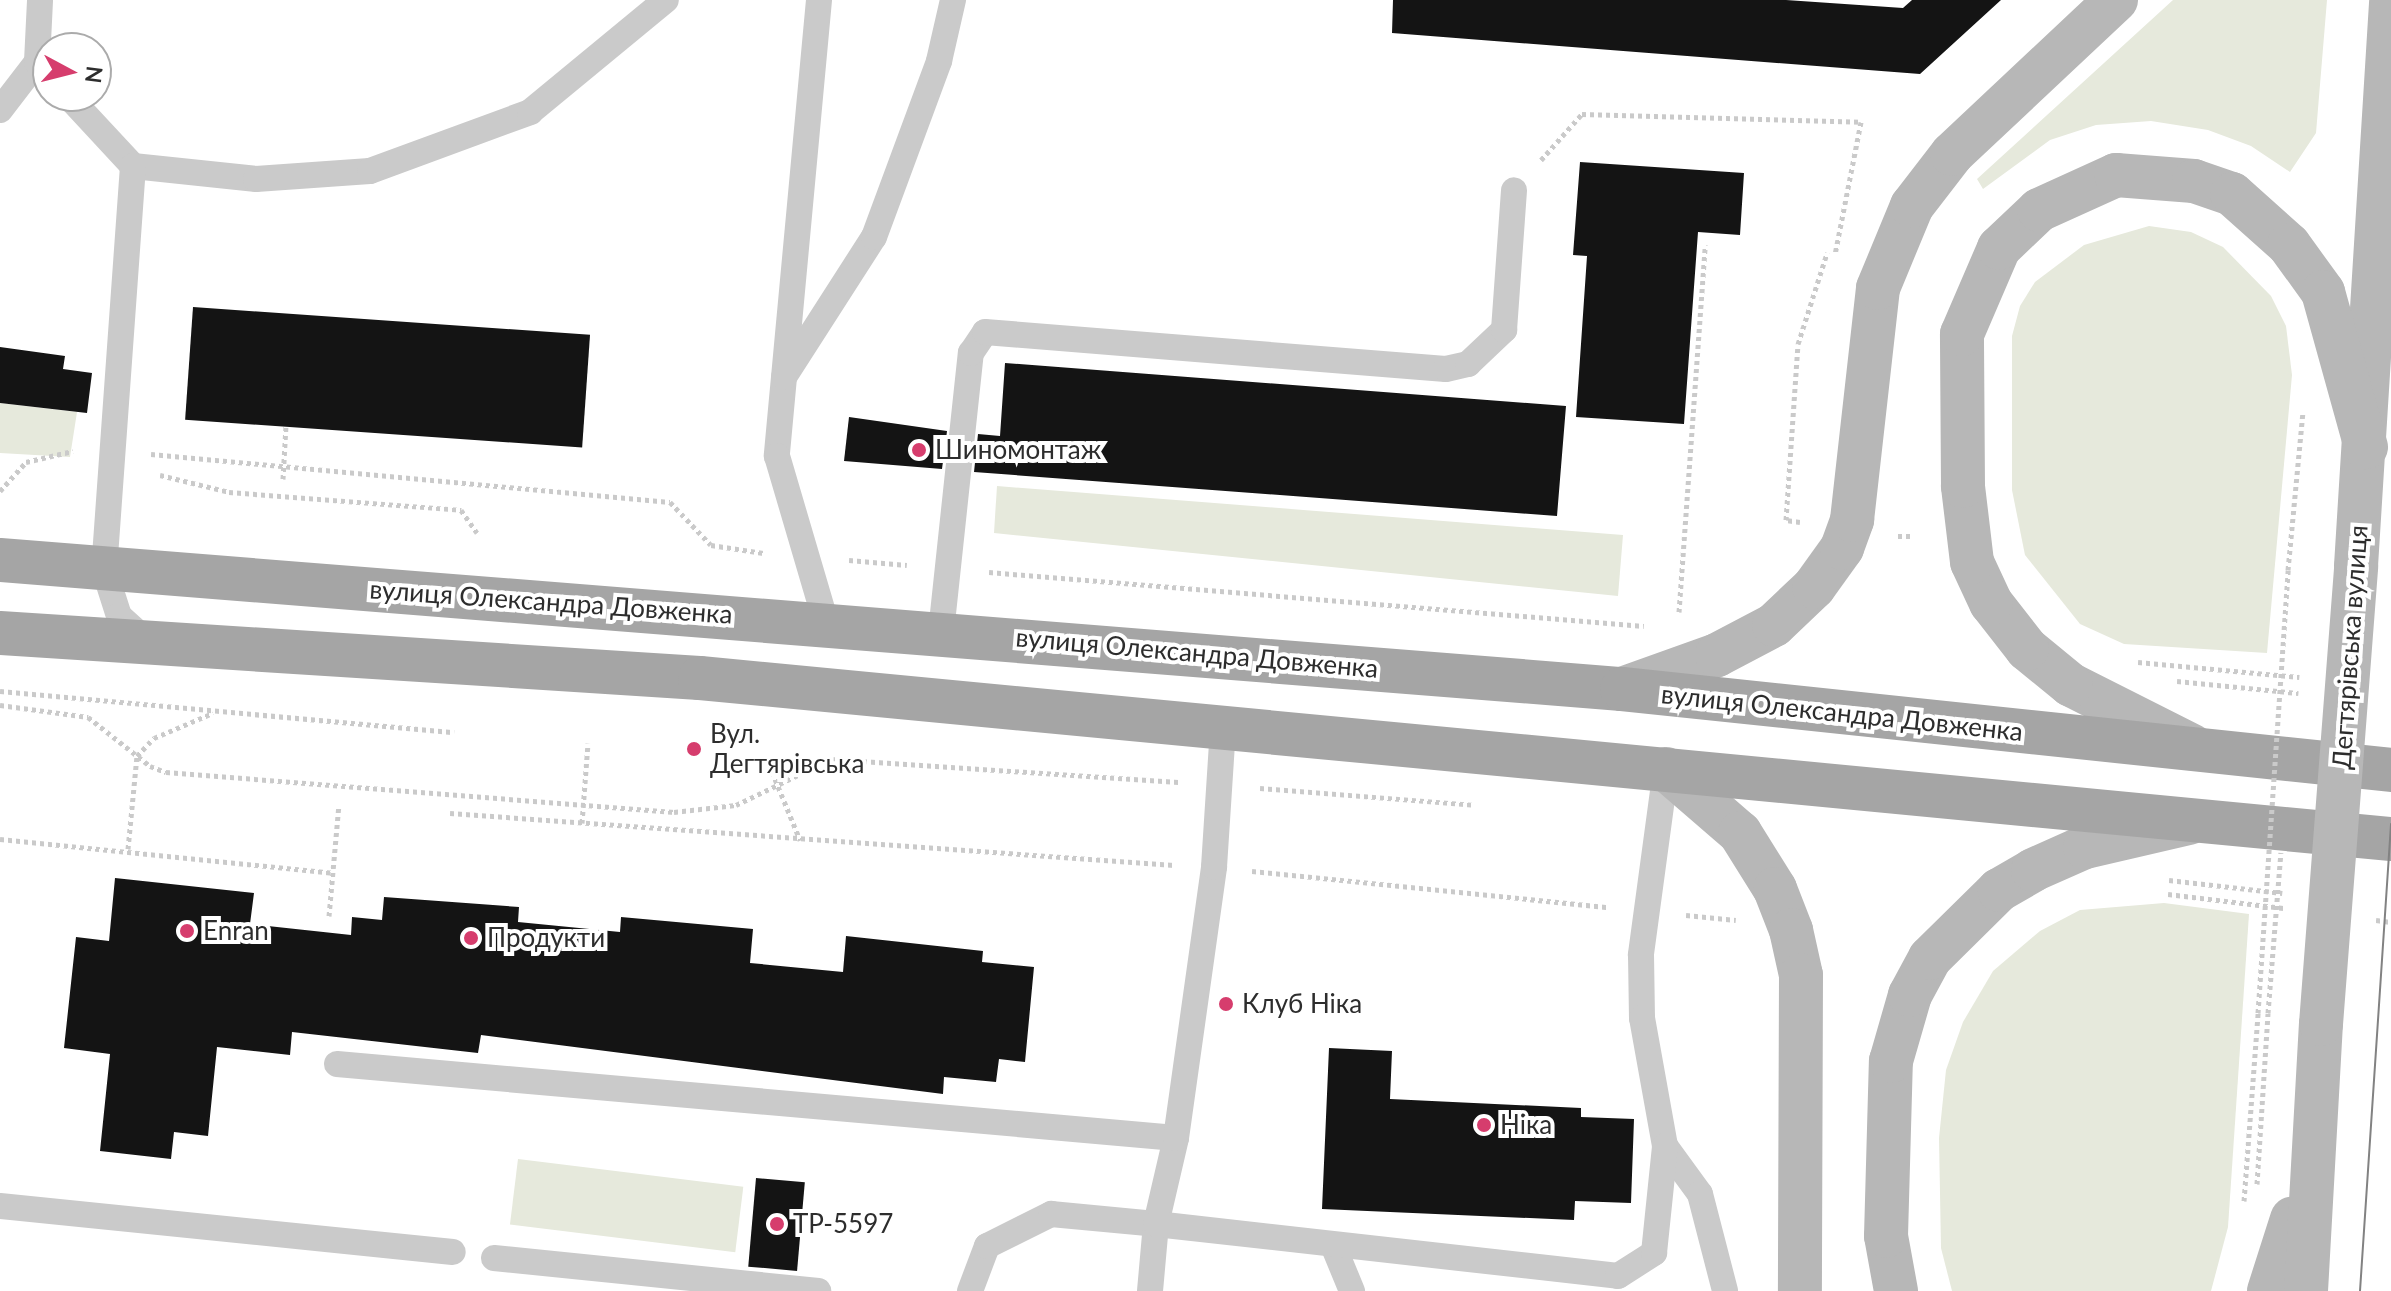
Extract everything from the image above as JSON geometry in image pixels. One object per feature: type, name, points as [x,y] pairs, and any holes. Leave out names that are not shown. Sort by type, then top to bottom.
[{"type":"main road","points":[[1622,689],[1717,655],[1774,625],[1814,587],[1842,548],[1852,520],[1878,288],[1912,206],[1952,154],[2116,0]]},
{"type":"main road","name":"Дегтярівська вулиця","points":[[2306,1291],[2310,1155],[2366,447],[2391,3]]},
{"type":"main road","points":[[2205,752],[2071,685],[2027,649],[1991,603],[1972,562],[1963,486],[1962,334],[1976,290],[1999,248],[2039,210],[2074,190],[2129,175],[2194,181],[2232,194],[2289,245],[2323,292],[2366,447]]},
{"type":"main road","name":"вулиця Олександра Довженка","points":[[0,560],[826,622],[1622,689],[2391,770]]},
{"type":"main road","points":[[0,633],[700,678],[2391,839]]},
{"type":"main road","points":[[1666,769],[1740,833],[1775,889],[1791,930],[1801,975],[1800,1291]]},
{"type":"main road","points":[[1896,1291],[1886,1236],[1891,1061],[1910,995],[1930,958],[1999,890],[2033,870],[2085,847],[2206,819]]},
{"type":"main road","points":[[2269,1291],[2310,1155]]},
{"type":"lane","points":[[40,0],[41,32]]},
{"type":"lane","points":[[83,112],[133,166],[256,179],[370,171],[530,112],[666,0]]},
{"type":"lane","points":[[819,0],[777,456],[826,622]]},
{"type":"lane","points":[[782,380],[874,237],[939,61],[953,0]]},
{"type":"lane","points":[[0,110],[32,78]]},
{"type":"lane","points":[[133,166],[104,569],[119,616],[148,642]]},
{"type":"lane","points":[[941,632],[971,353],[985,332],[1446,369],[1468,364],[1504,330],[1514,190]]},
{"type":"lane","points":[[1150,1291],[1156,1224],[1176,1138],[1214,867],[1223,727]]},
{"type":"lane","points":[[970,1291],[987,1246],[1051,1214],[1618,1276],[1654,1253],[1665,1146],[1642,1018],[1647,911],[1666,769]]},
{"type":"lane","points":[[337,1064],[1176,1138]]},
{"type":"lane","points":[[1665,1146],[1700,1194],[1725,1291]]},
{"type":"lane","points":[[0,1206],[453,1252]]},
{"type":"lane","points":[[1333,1245],[1352,1291]]},
{"type":"lane","points":[[494,1258],[818,1291]]},
{"type":"path","points":[[1514,190],[1582,114],[1861,122],[1835,254]]},
{"type":"path","points":[[1679,612],[1705,245]]},
{"type":"path","points":[[1817,525],[1786,520],[1798,344],[1827,253]]},
{"type":"path","points":[[2243,1211],[2288,570],[2303,403]]},
{"type":"path","points":[[283,479],[286,426]]},
{"type":"path","points":[[160,475],[229,492],[461,510],[477,533]]},
{"type":"path","points":[[2125,659],[2314,679]]},
{"type":"path","points":[[2173,681],[2313,695]]},
{"type":"path","points":[[0,691],[454,732]]},
{"type":"path","points":[[0,705],[88,717],[137,756],[166,772],[583,805],[697,811],[736,805],[831,759],[860,759],[1487,806]]},
{"type":"path","points":[[128,849],[137,756],[154,738],[216,712]]},
{"type":"path","points":[[582,823],[588,743]]},
{"type":"path","points":[[766,757],[800,840]]},
{"type":"path","points":[[329,916],[339,805]]},
{"type":"path","points":[[450,813],[1214,867],[1741,921]]},
{"type":"path","points":[[0,839],[128,849],[332,873]]},
{"type":"path","points":[[2165,880],[2290,894]]},
{"type":"path","points":[[2257,1189],[2268,1013]]},
{"type":"shaded area","points":[[2173,0],[2327,0],[2316,133],[2290,172],[2251,146],[2208,130],[2151,121],[2096,125],[2050,140],[1983,189],[1977,179]]},
{"type":"shaded area","points":[[2149,226],[2191,232],[2223,247],[2271,296],[2286,326],[2292,375],[2267,653],[2124,644],[2080,624],[2025,555],[2012,490],[2012,336],[2020,306],[2035,282],[2084,245]]},
{"type":"shaded area","points":[[0,403],[77,412],[70,457],[0,453]]},
{"type":"shaded area","points":[[997,486],[1623,535],[1618,596],[994,533]]},
{"type":"shaded area","points":[[2164,903],[2249,914],[2228,1227],[2211,1291],[1952,1291],[1941,1248],[1939,1138],[1946,1070],[1963,1022],[1993,971],[2040,931],[2080,910]]},
{"type":"shaded area","points":[[518,1159],[743,1187],[735,1252],[510,1225]]},
{"type":"building","points":[[1393,0],[1786,0],[1903,8],[1912,0],[2001,0],[1920,74],[1392,33]]},
{"type":"building","points":[[1580,162],[1744,173],[1740,235],[1698,232],[1684,424],[1576,417],[1587,256],[1573,255]]},
{"type":"building","points":[[193,307],[590,335],[582,447],[185,420]]},
{"type":"building","points":[[0,347],[65,356],[63,369],[92,373],[87,413],[0,403]]},
{"type":"building","points":[[1005,363],[1566,406],[1557,516],[974,472],[978,434],[1000,436]]},
{"type":"building","points":[[849,417],[947,431],[942,469],[844,461]]},
{"type":"building","points":[[115,878],[254,893],[250,924],[351,935],[352,917],[382,920],[384,897],[519,907],[518,922],[620,932],[621,917],[753,929],[750,963],[843,972],[846,936],[983,951],[982,962],[1034,967],[1025,1062],[999,1059],[996,1082],[944,1077],[943,1094],[481,1035],[478,1053],[292,1032],[290,1055],[217,1047],[208,1136],[174,1132],[171,1159],[100,1151],[110,1054],[64,1048],[76,937],[109,941]]},
{"type":"building","points":[[1329,1048],[1392,1051],[1390,1099],[1581,1108],[1581,1117],[1634,1119],[1631,1203],[1575,1201],[1574,1220],[1322,1209]]},
{"type":"building","name":"ТР-5597","points":[[756,1178],[805,1182],[797,1271],[748,1267]]},
{"type":"tram line","points":[[2360,1291],[2391,824]]},
{"type":"place","name":"Шиномонтаж","points":[[919,450]]},
{"type":"place","name":"Вул. Дегтярівська","points":[[694,749]]},
{"type":"place","name":"Enran","points":[[187,931]]},
{"type":"place","name":"Продукти","points":[[471,938]]},
{"type":"place","name":"Клуб Ніка","points":[[1226,1004]]},
{"type":"place","name":"Ніка","points":[[1484,1125]]},
{"type":"place","name":"ТР-5597","points":[[777,1224]]}]
